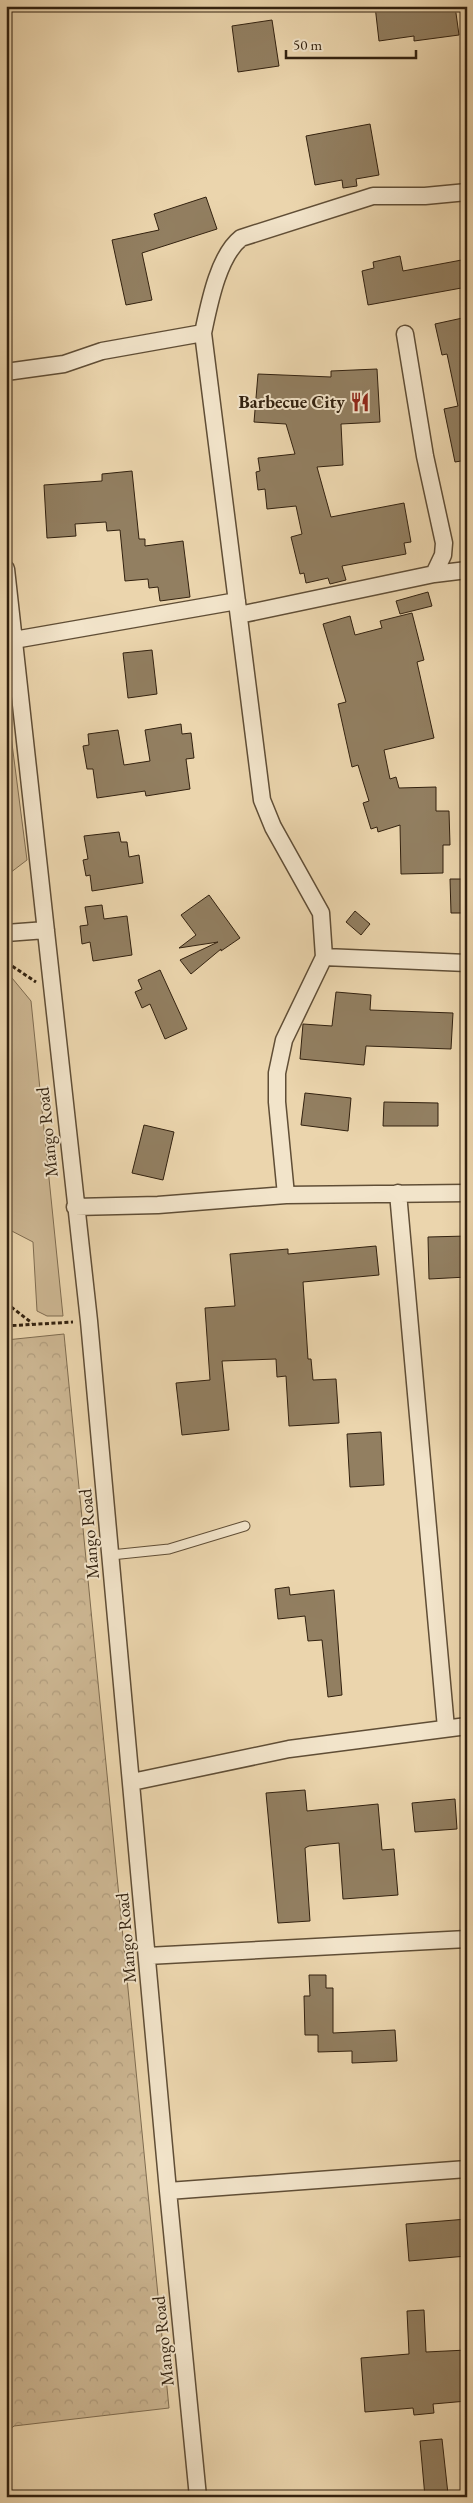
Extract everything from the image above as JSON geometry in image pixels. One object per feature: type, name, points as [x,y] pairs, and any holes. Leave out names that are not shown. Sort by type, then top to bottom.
[{"type":"street","points":[[286,1195],[277,1102],[277,1073],[284,1040],[324,957],[321,913],[273,827],[262,800],[203,333],[218,275],[232,248],[240,238],[373,196],[425,196],[467,192]]},
{"type":"street","points":[[6,372],[64,364],[102,351],[203,333]]},
{"type":"street","points":[[405,334],[426,456],[444,543],[443,555],[434,574]]},
{"type":"street","name":"Mango Road","points":[[6,569],[89,1321],[168,2192],[198,2497]]},
{"type":"street","points":[[14,640],[238,608],[467,570]]},
{"type":"street","points":[[6,933],[46,930]]},
{"type":"street","points":[[324,957],[467,963]]},
{"type":"street","points":[[398,1193],[446,1728]]},
{"type":"street","points":[[76,1208],[158,1205],[286,1195],[467,1193]]},
{"type":"street","points":[[132,1782],[289,1749],[467,1726]]},
{"type":"street","points":[[148,1956],[467,1939]]},
{"type":"street","points":[[168,2192],[467,2169]]},
{"type":"lane","points":[[111,1555],[169,1549],[246,1526]]},
{"type":"path","points":[[6,965],[12,966],[53,994]]},
{"type":"path","points":[[6,1303],[33,1323]]},
{"type":"path","points":[[6,1326],[89,1321]]},
{"type":"green space","points":[[6,697],[27,860],[6,876]]},
{"type":"green space","points":[[6,976],[12,978],[31,1001],[63,1316],[47,1316],[37,1311],[33,1242],[6,1228]]},
{"type":"green space","points":[[64,1334],[169,2408],[14,2426],[6,2433],[6,1340]]},
{"type":"building","points":[[375,6],[455,6],[459,35],[414,41],[414,36],[379,41]]},
{"type":"building","points":[[272,20],[279,66],[238,72],[232,26]]},
{"type":"building","points":[[370,124],[379,175],[356,179],[357,186],[343,188],[342,180],[315,185],[306,136]]},
{"type":"building","points":[[206,197],[217,229],[142,253],[152,300],[126,305],[112,240],[159,230],[154,214]]},
{"type":"building","points":[[400,256],[403,271],[467,259],[467,287],[368,305],[362,271],[374,268],[373,262]]},
{"type":"building","points":[[467,317],[467,460],[455,462],[444,409],[458,406],[447,354],[442,355],[435,324]]},
{"type":"building","points":[[377,369],[380,422],[341,424],[343,465],[317,467],[331,517],[404,503],[411,542],[404,543],[406,554],[342,566],[346,580],[330,584],[328,578],[306,583],[304,573],[300,574],[291,537],[302,534],[296,506],[267,509],[265,489],[258,490],[256,472],[260,471],[258,458],[295,454],[286,424],[254,422],[258,374],[331,377],[331,371]]},
{"type":"building","points":[[132,471],[139,539],[145,539],[145,546],[183,541],[190,597],[160,601],[158,587],[149,588],[148,579],[125,581],[120,530],[107,531],[106,522],[75,524],[76,536],[47,538],[44,485],[102,481],[102,474]]},
{"type":"building","points":[[428,592],[432,606],[400,614],[396,601]]},
{"type":"building","points":[[412,613],[424,660],[417,662],[434,738],[384,750],[390,779],[396,777],[399,788],[436,787],[436,811],[449,811],[450,845],[443,845],[443,873],[401,874],[400,825],[378,832],[377,827],[371,829],[363,803],[369,801],[358,765],[352,767],[338,704],[346,702],[323,624],[350,616],[355,635],[382,628],[380,621]]},
{"type":"building","points":[[152,650],[157,694],[128,698],[123,653]]},
{"type":"building","points":[[181,724],[182,734],[191,733],[194,758],[186,759],[190,789],[146,796],[145,791],[97,798],[93,769],[87,769],[83,746],[89,745],[88,734],[118,730],[124,765],[150,761],[145,730]]},
{"type":"building","points":[[119,832],[121,842],[127,842],[129,857],[139,855],[143,883],[92,891],[90,875],[86,876],[83,860],[88,859],[84,836]]},
{"type":"building","points":[[450,879],[467,879],[467,913],[451,913]]},
{"type":"building","points":[[209,895],[240,938],[221,951],[221,949],[191,974],[180,960],[218,942],[179,948],[196,935],[181,915]]},
{"type":"building","points":[[102,905],[104,919],[127,916],[132,955],[93,961],[90,942],[82,944],[80,926],[88,925],[85,907]]},
{"type":"building","points":[[355,911],[370,924],[361,935],[346,922]]},
{"type":"building","points":[[160,970],[187,1029],[165,1039],[150,1004],[142,1008],[135,992],[142,989],[138,980]]},
{"type":"building","points":[[336,992],[371,995],[370,1010],[453,1013],[451,1049],[366,1046],[364,1065],[300,1059],[303,1024],[332,1026]]},
{"type":"building","points":[[305,1093],[351,1098],[348,1131],[301,1125]]},
{"type":"building","points":[[384,1102],[438,1103],[438,1126],[383,1126]]},
{"type":"building","points":[[144,1125],[174,1132],[163,1180],[132,1173]]},
{"type":"building","points":[[467,1236],[467,1277],[429,1279],[428,1237]]},
{"type":"building","points":[[376,1246],[379,1275],[303,1282],[308,1359],[311,1359],[313,1380],[336,1379],[339,1423],[289,1426],[286,1376],[277,1377],[276,1359],[222,1361],[229,1430],[182,1435],[176,1383],[210,1380],[205,1308],[235,1306],[230,1254],[288,1249],[288,1254]]},
{"type":"building","points":[[381,1432],[384,1485],[350,1487],[347,1434]]},
{"type":"building","points":[[289,1587],[290,1595],[334,1590],[342,1695],[328,1697],[322,1640],[308,1641],[305,1616],[278,1619],[275,1589]]},
{"type":"building","points":[[305,1790],[307,1811],[378,1804],[382,1850],[394,1849],[398,1895],[343,1899],[339,1843],[309,1846],[305,1848],[310,1921],[278,1923],[266,1793]]},
{"type":"building","points":[[455,1799],[457,1829],[415,1832],[412,1803]]},
{"type":"building","points":[[309,1975],[326,1975],[326,1988],[333,1988],[333,2033],[395,2030],[397,2061],[352,2063],[352,2051],[318,2052],[318,2035],[305,2035],[304,1996],[310,1996]]},
{"type":"building","points":[[467,2219],[467,2256],[409,2261],[406,2224]]},
{"type":"building","points":[[424,2310],[426,2352],[467,2350],[467,2401],[433,2404],[434,2413],[414,2415],[413,2408],[365,2412],[361,2358],[409,2354],[407,2311]]},
{"type":"building","points":[[442,2439],[448,2494],[425,2497],[420,2441]]},
{"type":"place","name":"Barbecue City","points":[[360,402]]}]
